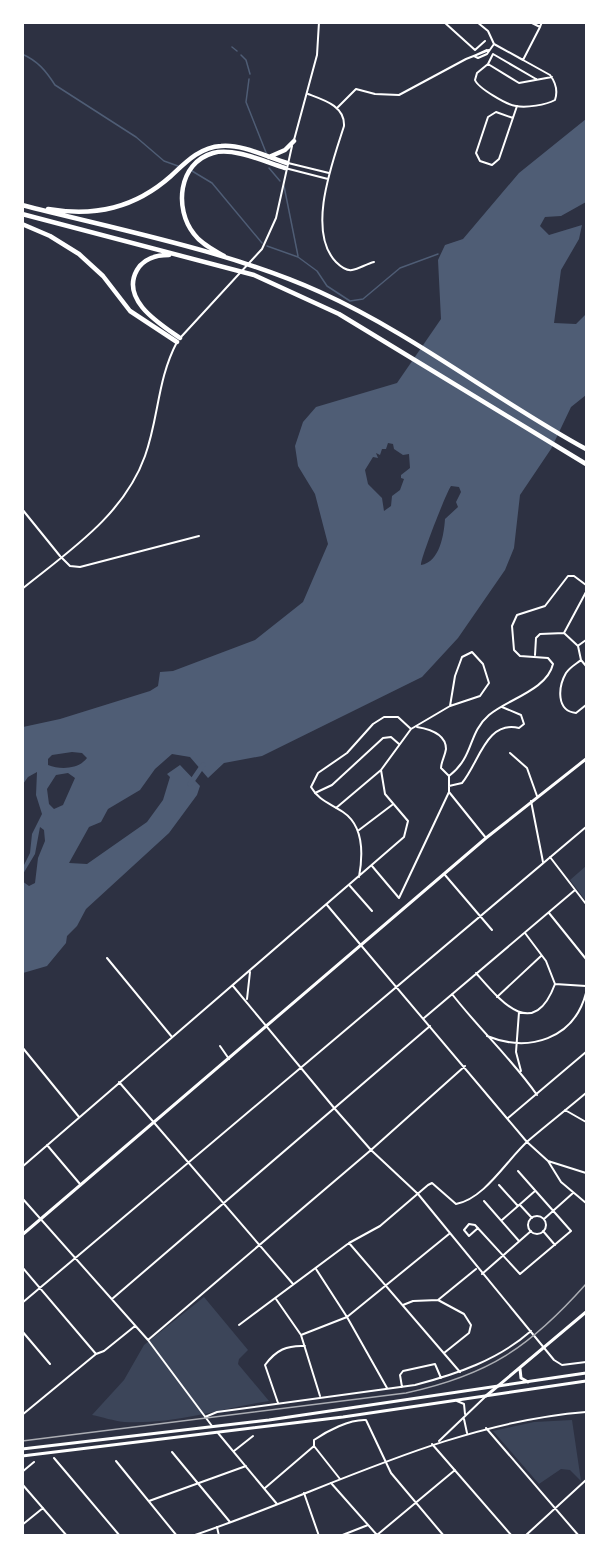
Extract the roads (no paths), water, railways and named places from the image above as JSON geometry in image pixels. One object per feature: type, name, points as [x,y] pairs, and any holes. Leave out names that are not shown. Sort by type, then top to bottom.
[{"type":"highway","points":[[269,157],[285,150],[294,141]]},
{"type":"highway","points":[[22,205],[72,212],[96,212],[132,203],[154,190],[206,149],[230,146],[269,157],[286,166]]},
{"type":"highway","points":[[231,260],[210,248],[194,235],[190,228],[181,204],[186,176],[195,163],[212,153],[225,152],[286,166]]},
{"type":"highway","points":[[22,205],[231,260],[327,295],[398,335],[586,449]]},
{"type":"highway","points":[[22,214],[254,275],[323,305],[586,464]]},
{"type":"highway","points":[[22,224],[50,236],[79,254],[102,276],[130,311],[178,340]]},
{"type":"highway","points":[[177,255],[148,259],[137,270],[133,285],[136,297],[146,312],[178,340]]},
{"type":"main road","points":[[22,1235],[486,838],[586,759]]},
{"type":"main road","points":[[484,1397],[586,1312]]},
{"type":"main road","points":[[520,1367],[521,1378],[531,1382]]},
{"type":"main road","points":[[22,1449],[212,1426],[586,1373]]},
{"type":"main road","points":[[22,1456],[218,1433],[586,1381]]},
{"type":"street","points":[[22,589],[114,510],[138,474],[146,454],[164,369],[178,340],[262,249],[276,218],[286,166],[308,94],[317,55],[319,22]]},
{"type":"street","points":[[444,22],[478,53]]},
{"type":"street","points":[[477,22],[488,31],[494,44],[552,77],[557,89],[555,100],[549,103],[517,106],[477,84],[477,73],[488,64],[493,54]]},
{"type":"street","points":[[530,22],[540,27]]},
{"type":"street","points":[[523,60],[542,22]]},
{"type":"street","points":[[478,53],[484,41]]},
{"type":"street","points":[[337,108],[356,89],[382,95],[399,95],[489,49],[494,44]]},
{"type":"street","points":[[474,56],[489,49]]},
{"type":"street","points":[[489,49],[493,54],[536,80]]},
{"type":"street","points":[[488,64],[519,83],[552,77]]},
{"type":"street","points":[[308,94],[337,108],[344,118],[344,126],[329,173],[323,222],[330,254],[344,269],[352,270],[374,262]]},
{"type":"street","points":[[513,118],[496,112],[488,117],[476,153],[480,161],[492,165],[496,162],[513,118],[517,106]]},
{"type":"street","points":[[286,166],[329,173]]},
{"type":"street","points":[[286,166],[328,179]]},
{"type":"street","points":[[22,509],[61,557],[75,568],[199,536]]},
{"type":"street","points":[[449,776],[462,766],[479,727],[487,717],[546,678],[553,667],[552,661],[535,655],[520,656],[514,650],[512,626],[516,615],[545,606],[568,576],[574,576],[586,585]]},
{"type":"street","points":[[564,633],[586,592]]},
{"type":"street","points":[[535,655],[536,638],[540,634],[564,633],[578,646],[581,660],[586,666]]},
{"type":"street","points":[[578,646],[586,640]]},
{"type":"street","points":[[336,808],[381,770],[411,729],[450,706],[480,696],[489,683],[483,664],[472,652],[462,657],[455,676],[450,706]]},
{"type":"street","points":[[581,660],[567,672],[561,686],[561,699],[565,708],[572,713],[576,713],[586,705]]},
{"type":"street","points":[[449,786],[462,783],[496,731],[505,726],[519,728],[524,724],[521,715],[502,707]]},
{"type":"street","points":[[359,877],[362,858],[359,830],[351,819],[336,808],[323,803],[311,787],[318,773],[332,766],[373,724],[384,717],[398,717],[411,729]]},
{"type":"street","points":[[372,866],[399,898],[449,792],[449,776],[441,768],[446,749],[443,740],[429,729],[416,726]]},
{"type":"street","points":[[315,793],[332,784],[383,738],[391,737],[399,744]]},
{"type":"street","points":[[510,753],[526,768],[537,796]]},
{"type":"street","points":[[22,1167],[404,837],[408,821],[385,794],[381,770]]},
{"type":"street","points":[[449,792],[486,838]]},
{"type":"street","points":[[531,801],[543,862]]},
{"type":"street","points":[[359,830],[393,804]]},
{"type":"street","points":[[22,1303],[586,827]]},
{"type":"street","points":[[550,857],[586,904]]},
{"type":"street","points":[[445,875],[492,930]]},
{"type":"street","points":[[350,886],[372,911]]},
{"type":"street","points":[[424,1018],[575,890]]},
{"type":"street","points":[[326,904],[527,1142],[548,1161],[561,1182],[586,1203]]},
{"type":"street","points":[[549,913],[586,959]]},
{"type":"street","points":[[476,973],[510,1009],[519,1012],[539,1008],[548,999],[555,984],[542,956],[525,933]]},
{"type":"street","points":[[497,997],[542,956]]},
{"type":"street","points":[[107,958],[172,1037]]},
{"type":"street","points":[[247,1000],[247,984],[251,969]]},
{"type":"street","points":[[555,984],[586,986]]},
{"type":"street","points":[[233,986],[371,1150],[418,1194],[545,1348],[562,1365],[586,1362]]},
{"type":"street","points":[[484,1035],[516,1044],[538,1042],[561,1032],[573,1021],[586,993]]},
{"type":"street","points":[[452,994],[484,1035],[522,1073],[537,1095]]},
{"type":"street","points":[[519,1012],[516,1044],[522,1073]]},
{"type":"street","points":[[112,1299],[430,1026]]},
{"type":"street","points":[[22,1047],[79,1117]]},
{"type":"street","points":[[220,1047],[228,1059]]},
{"type":"street","points":[[508,1118],[586,1052]]},
{"type":"street","points":[[148,1340],[371,1150],[465,1066]]},
{"type":"street","points":[[119,1082],[294,1285]]},
{"type":"street","points":[[240,1325],[349,1243],[380,1226],[432,1183],[456,1204],[464,1203],[496,1177],[527,1142],[586,1093]]},
{"type":"street","points":[[565,1110],[586,1122]]},
{"type":"street","points":[[47,1145],[81,1184]]},
{"type":"street","points":[[548,1161],[586,1173]]},
{"type":"street","points":[[478,1228],[467,1235],[464,1230],[472,1224],[478,1228],[520,1274],[571,1231],[518,1171]]},
{"type":"street","points":[[499,1185],[532,1218]]},
{"type":"street","points":[[501,1221],[535,1191]]},
{"type":"street","points":[[544,1219],[573,1193]]},
{"type":"street","points":[[22,1198],[148,1340],[212,1426]]},
{"type":"street","points":[[484,1201],[519,1241]]},
{"type":"street","points":[[538,1216],[544,1219],[546,1226],[543,1231],[538,1233],[531,1231],[529,1225],[532,1218],[538,1216]]},
{"type":"street","points":[[467,1226],[473,1233]]},
{"type":"street","points":[[482,1274],[531,1231]]},
{"type":"street","points":[[543,1231],[555,1245]]},
{"type":"street","points":[[301,1335],[347,1317],[450,1234]]},
{"type":"street","points":[[349,1243],[460,1372]]},
{"type":"street","points":[[22,1267],[96,1354]]},
{"type":"street","points":[[438,1300],[477,1268]]},
{"type":"street","points":[[316,1269],[347,1317],[387,1388]]},
{"type":"street","points":[[276,1299],[301,1335],[321,1397]]},
{"type":"street","points":[[404,1305],[413,1301],[438,1300],[464,1314],[471,1325],[469,1333],[444,1353]]},
{"type":"street","points":[[22,1415],[135,1325]]},
{"type":"street","points":[[22,1331],[50,1364]]},
{"type":"street","points":[[205,1417],[217,1412],[402,1386],[441,1378],[460,1372],[498,1354],[531,1331]]},
{"type":"street","points":[[279,1403],[265,1365],[282,1349],[290,1346],[304,1346]]},
{"type":"street","points":[[402,1386],[400,1375],[403,1371],[435,1364],[441,1378]]},
{"type":"street","points":[[438,1442],[451,1432],[484,1397]]},
{"type":"street","points":[[457,1401],[466,1407],[466,1433]]},
{"type":"street","points":[[192,1536],[466,1433],[586,1412]]},
{"type":"street","points":[[340,1479],[314,1446],[314,1440],[343,1425],[366,1420],[396,1481],[444,1536]]},
{"type":"street","points":[[486,1428],[579,1536]]},
{"type":"street","points":[[218,1433],[278,1504]]},
{"type":"street","points":[[234,1451],[253,1436]]},
{"type":"street","points":[[432,1444],[512,1536]]},
{"type":"street","points":[[265,1488],[314,1446]]},
{"type":"street","points":[[172,1452],[230,1522]]},
{"type":"street","points":[[54,1458],[120,1536]]},
{"type":"street","points":[[116,1461],[177,1536]]},
{"type":"street","points":[[22,1472],[34,1462]]},
{"type":"street","points":[[149,1501],[246,1466]]},
{"type":"street","points":[[331,1483],[377,1535],[454,1470]]},
{"type":"street","points":[[525,1536],[586,1480]]},
{"type":"street","points":[[22,1484],[67,1536]]},
{"type":"street","points":[[304,1493],[319,1536]]},
{"type":"street","points":[[22,1526],[43,1508]]},
{"type":"street","points":[[340,1536],[368,1525]]},
{"type":"street","points":[[217,1527],[219,1536]]},
{"type":"waterway","points":[[232,47],[237,51]]},
{"type":"waterway","points":[[22,54],[41,67],[55,85],[136,137],[164,161],[178,166]]},
{"type":"waterway","points":[[241,55],[246,60],[250,74]]},
{"type":"waterway","points":[[249,79],[246,102],[267,155]]},
{"type":"waterway","points":[[269,168],[280,181]]},
{"type":"waterway","points":[[192,171],[212,183],[262,243]]},
{"type":"waterway","points":[[284,186],[298,256]]},
{"type":"waterway","points":[[267,246],[298,257],[317,271],[327,286],[350,301],[363,299],[400,268],[438,254]]},
{"type":"waterway","points":[[190,784],[203,765]]},
{"type":"railway","points":[[22,1441],[406,1393],[435,1386],[485,1367],[506,1355],[546,1325],[586,1284]]}]
